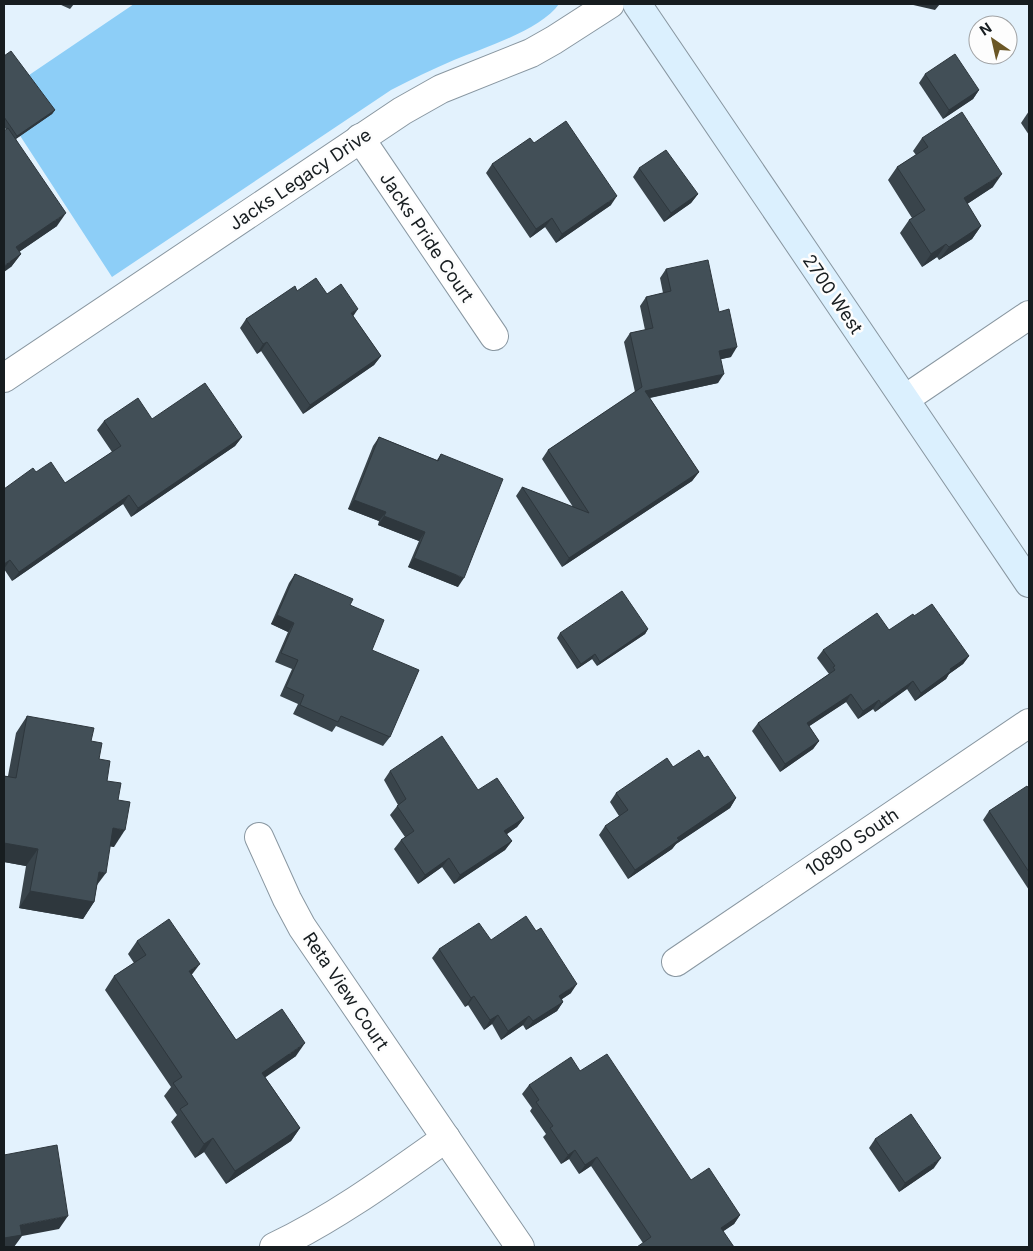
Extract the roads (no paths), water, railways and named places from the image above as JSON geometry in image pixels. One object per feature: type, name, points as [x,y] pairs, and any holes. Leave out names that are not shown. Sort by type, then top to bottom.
[{"type":"main road","name":"2700 West","points":[[637,4],[1029,583]]},
{"type":"street","name":"Jacks Legacy Drive","points":[[4,378],[360,138],[421,99],[441,89],[531,53],[610,4]]},
{"type":"street","name":"Jacks Pride Court","points":[[360,138],[494,336]]},
{"type":"street","points":[[905,399],[1029,316]]},
{"type":"street","name":"10890 South","points":[[676,962],[1029,723]]},
{"type":"street","name":"Reta View Court","points":[[260,837],[287,899],[302,927],[520,1247]]},
{"type":"street","points":[[274,1247],[328,1217],[446,1138]]}]
